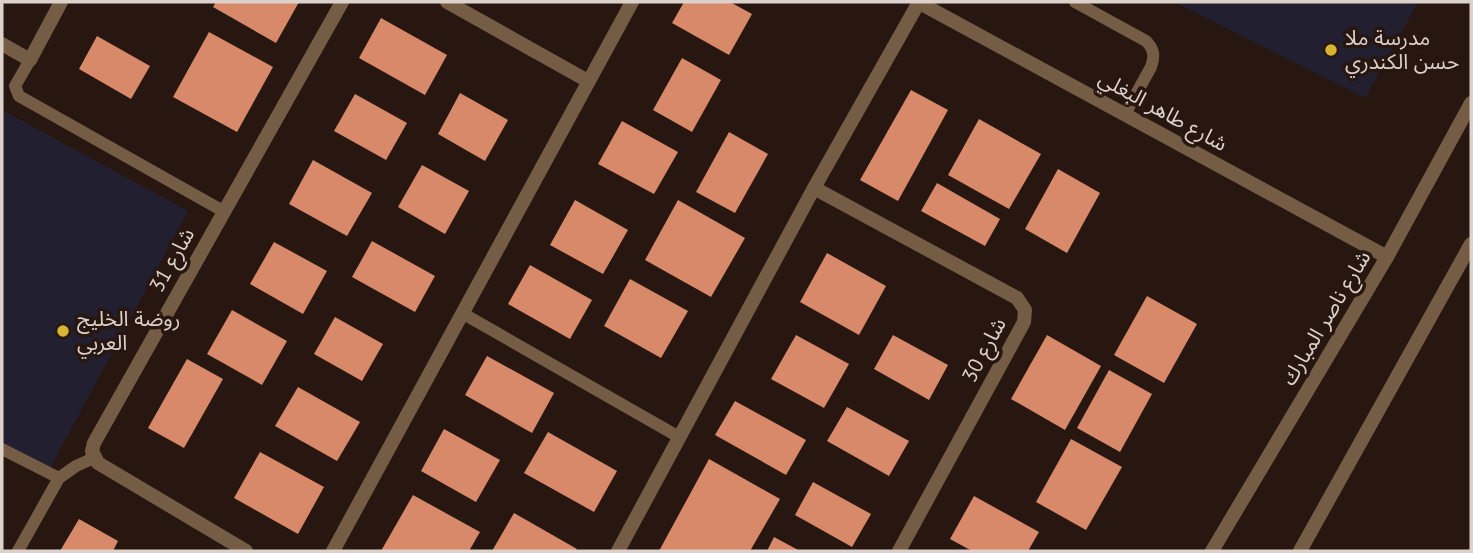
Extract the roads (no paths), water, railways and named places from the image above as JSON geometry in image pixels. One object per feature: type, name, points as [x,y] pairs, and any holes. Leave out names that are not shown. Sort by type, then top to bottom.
[{"type":"street","points":[[2,44],[30,60],[61,2]]},
{"type":"street","name":"شارع 31","points":[[94,458],[93,443],[342,2]]},
{"type":"street","points":[[447,2],[587,81]]},
{"type":"street","points":[[333,551],[632,2]]},
{"type":"street","points":[[618,551],[814,188],[919,2]]},
{"type":"street","name":"شارع طاهر البغلي","points":[[919,2],[1387,257]]},
{"type":"street","name":"شارع ناصر المبارك","points":[[1212,551],[1387,257],[1471,103]]},
{"type":"street","name":"شارع 30","points":[[814,188],[1017,298],[1025,310],[1024,322],[900,551]]},
{"type":"street","points":[[1300,551],[1471,243]]},
{"type":"street","points":[[94,458],[246,551]]},
{"type":"lane","points":[[1075,2],[1146,41],[1153,49],[1154,60],[1151,67],[1125,114]]},
{"type":"lane","points":[[30,60],[15,86],[19,96],[223,211]]},
{"type":"lane","points":[[462,313],[679,437]]},
{"type":"lane","points":[[2,449],[59,478]]},
{"type":"lane","points":[[18,551],[59,478],[94,458]]},
{"type":"place","name":"مدرسة ملا حسن الكندري","points":[[1331,50]]},
{"type":"place","name":"روضة الخليج العربي","points":[[63,331]]}]
